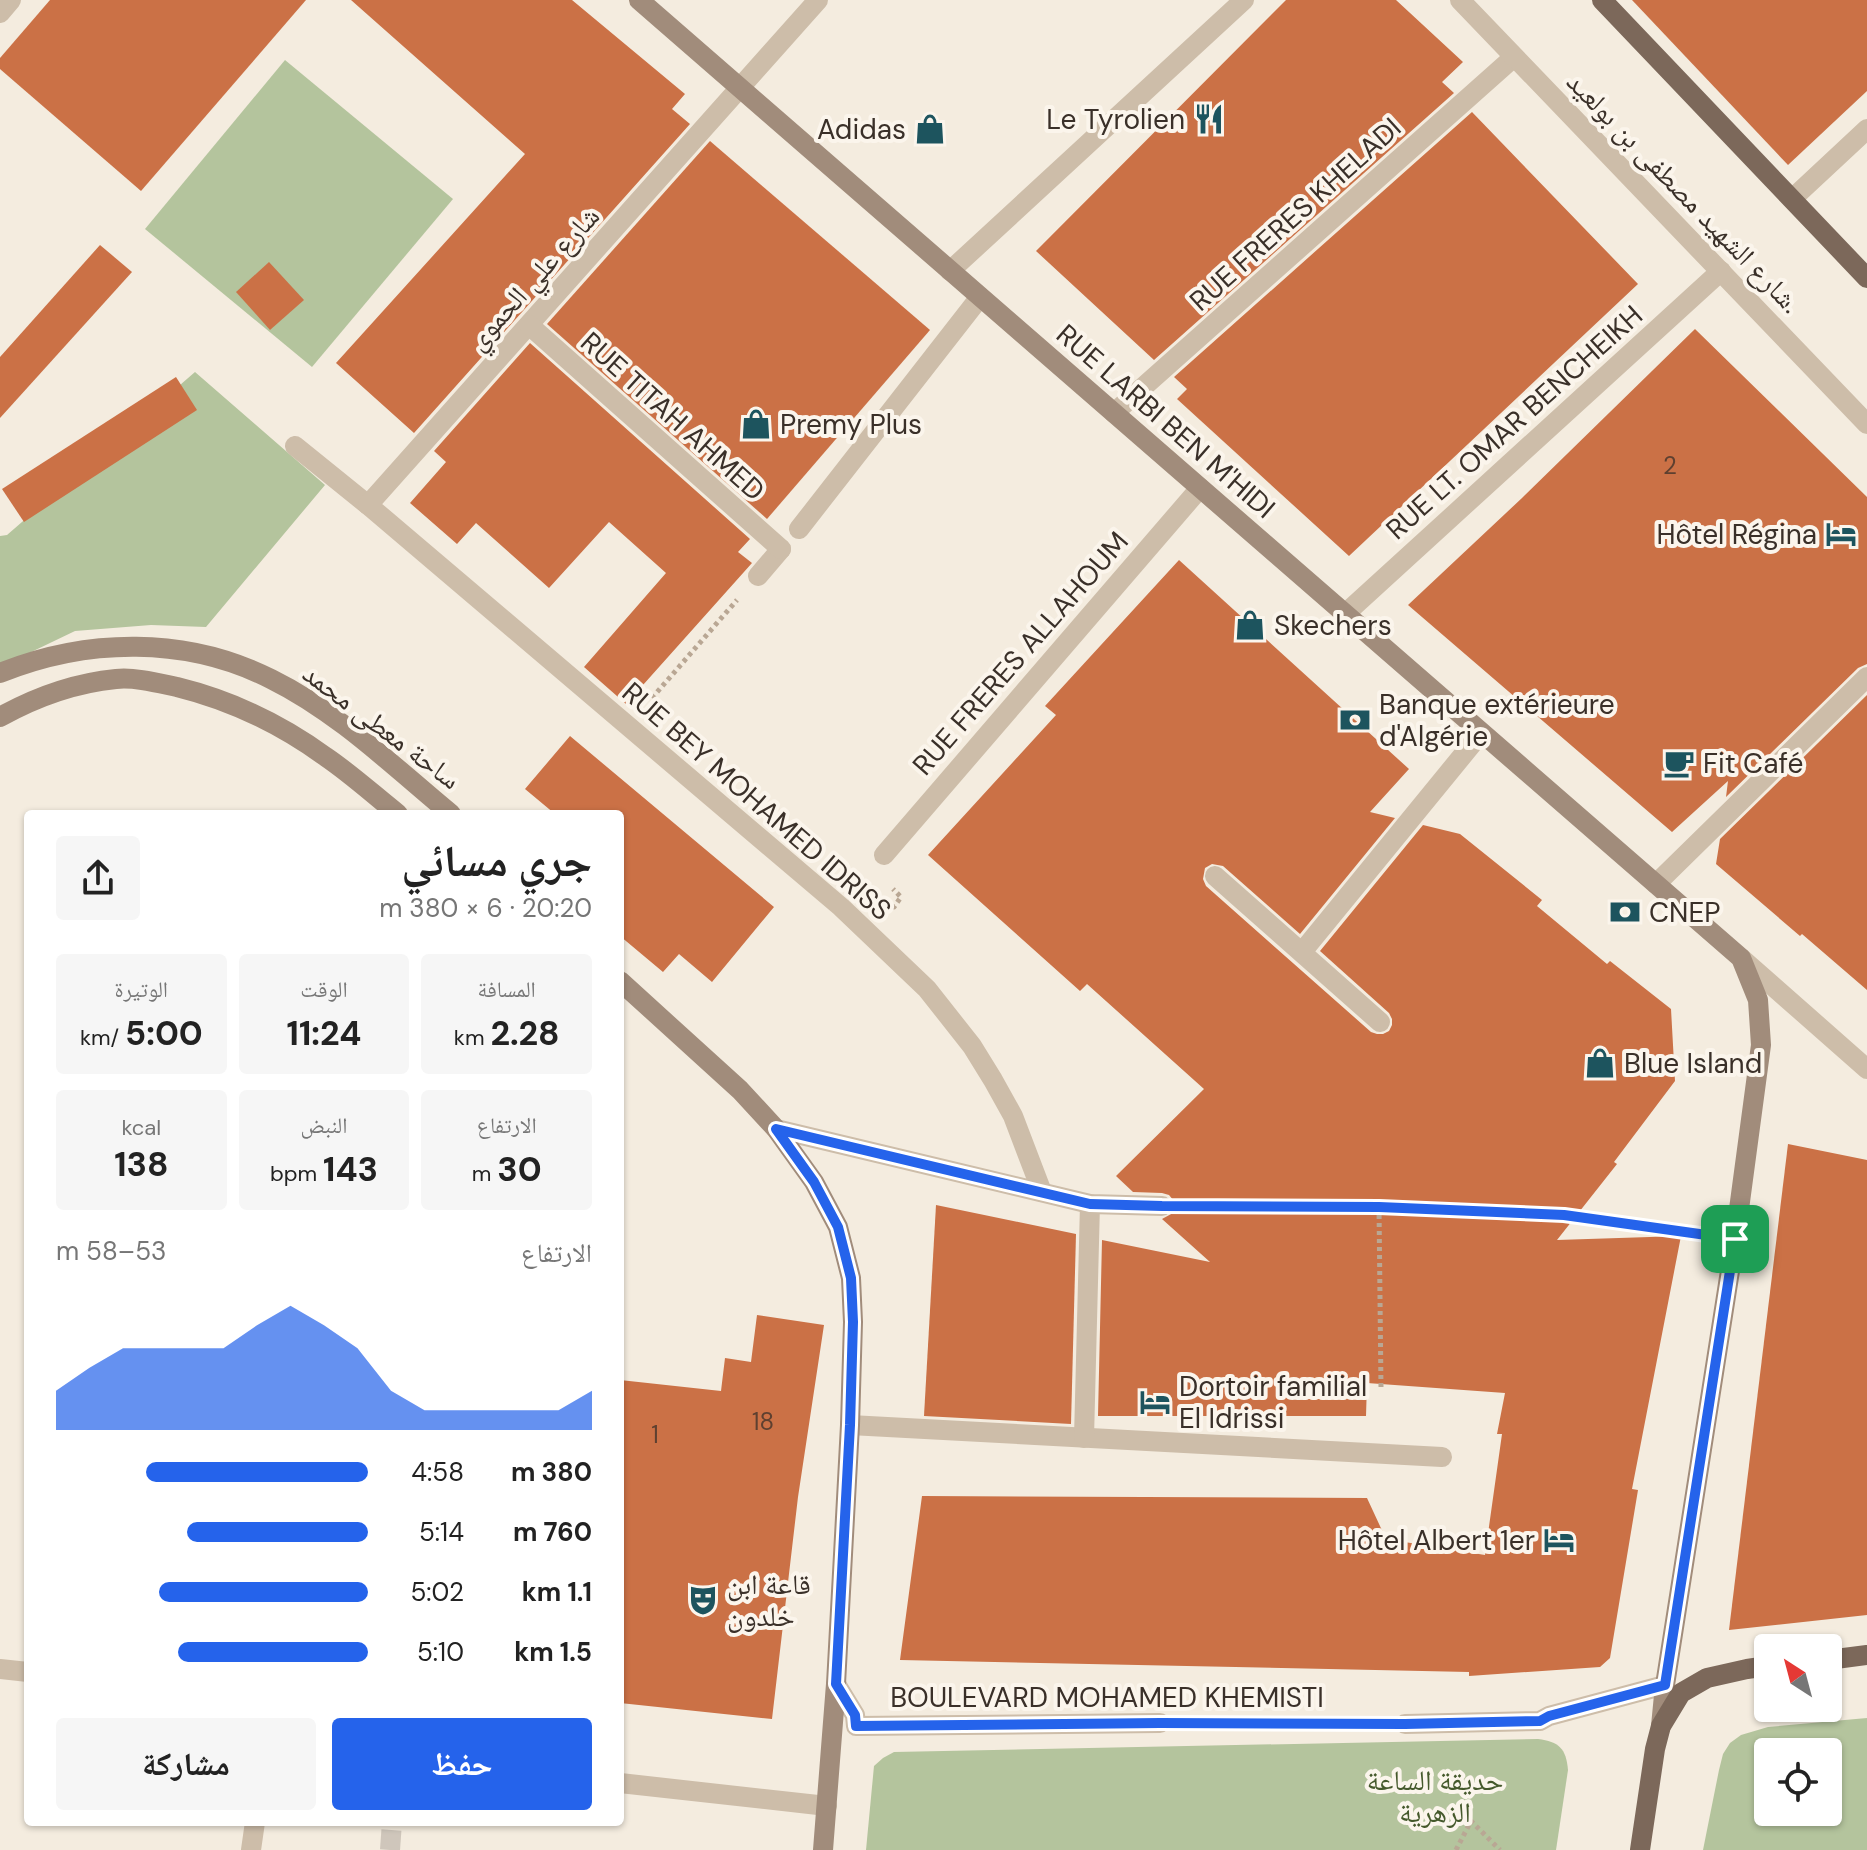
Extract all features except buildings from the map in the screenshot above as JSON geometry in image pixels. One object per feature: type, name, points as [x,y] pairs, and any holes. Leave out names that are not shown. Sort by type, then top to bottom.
[{"type":"main road","name":"RUE LARBI BEN M'HIDI","points":[[639,0],[1741,958]]},
{"type":"main road","points":[[1602,0],[1867,278]]},
{"type":"main road","name":"ساحة معطى محمد","points":[[0,673],[29,661],[70,651],[111,646],[153,646],[194,652],[234,663],[272,679],[308,700],[350,730],[446,810]]},
{"type":"main road","name":"ساحة معطى محمد","points":[[0,717],[27,702],[72,687],[118,679],[160,683],[201,693],[289,732],[393,810]]},
{"type":"main road","points":[[1640,1850],[1735,1239],[1761,1045],[1758,1000],[1741,958]]},
{"type":"main road","points":[[624,985],[740,1090],[776,1129],[814,1182],[838,1227],[851,1278],[850,1425],[836,1684],[823,1850]]},
{"type":"main road","points":[[1842,1658],[1867,1655]]},
{"type":"main road","points":[[1661,1726],[1681,1693],[1707,1678],[1754,1668]]},
{"type":"street","points":[[0,13],[11,0]]},
{"type":"street","name":"شارع علي الحموي","points":[[368,505],[818,0]]},
{"type":"street","points":[[950,271],[1244,0]]},
{"type":"street","name":"شارع الشهيد مصطفى بن بولعيد.","points":[[1460,0],[1867,424]]},
{"type":"street","name":"RUE FRERES KHELADI","points":[[1114,413],[1514,57]]},
{"type":"street","points":[[1792,199],[1867,129]]},
{"type":"street","name":"RUE LT. OMAR BENCHEIKH","points":[[1345,614],[1721,271]]},
{"type":"street","points":[[799,529],[980,297]]},
{"type":"street","name":"RUE TITAH AHMED","points":[[529,325],[781,549],[758,576]]},
{"type":"street","name":"RUE BEY MOHAMED IDRISS","points":[[295,446],[841,907],[927,989],[972,1046],[993,1080],[1013,1116],[1042,1192]]},
{"type":"street","name":"RUE FRERES ALLAHOUM","points":[[884,855],[1200,488]]},
{"type":"street","points":[[1656,884],[1867,677]]},
{"type":"street","points":[[1302,952],[1481,733]]},
{"type":"street","points":[[1215,876],[1380,1022]]},
{"type":"street","points":[[1741,958],[1867,1069]]},
{"type":"street","points":[[776,1129],[1090,1204],[1162,1206]]},
{"type":"street","points":[[1084,1438],[1090,1204]]},
{"type":"street","points":[[850,1425],[1442,1457]]},
{"type":"street","points":[[0,1669],[24,1672]]},
{"type":"street","name":"BOULEVARD MOHAMED KHEMISTI","points":[[836,1684],[855,1715],[856,1726],[1160,1723]]},
{"type":"street","points":[[1405,1724],[1540,1721],[1665,1685]]},
{"type":"street","points":[[624,1783],[827,1806]]},
{"type":"street","points":[[251,1850],[254,1826]]},
{"type":"path","points":[[628,726],[758,576]]},
{"type":"path","points":[[1162,1206],[1379,1207],[1564,1215],[1735,1239]]},
{"type":"path","points":[[1379,1207],[1381,1388]]},
{"type":"path","name":"BOULEVARD MOHAMED KHEMISTI","points":[[1160,1723],[1405,1724]]},
{"type":"path","points":[[1456,1850],[1471,1821],[1500,1850]]},
{"type":"green space","points":[[285,60],[453,199],[312,367],[145,229]]},
{"type":"green space","points":[[195,372],[325,485],[206,627],[151,625],[75,631],[0,667],[0,536],[7,535]]},
{"type":"green space","points":[[1867,1718],[1867,1850],[1703,1850],[1723,1754],[1730,1743],[1741,1735],[1768,1727]]},
{"type":"green space","name":"حديقة الساعة الزهرية","points":[[1538,1739],[1560,1747],[1567,1762],[1556,1850],[866,1850],[874,1766],[894,1752]]},
{"type":"tunnel","points":[[390,1850],[392,1826]]},
{"type":"place","name":"Le Tyrolien","points":[[1209,119]]},
{"type":"place","name":"Adidas","points":[[930,129]]},
{"type":"place","name":"Premy Plus","points":[[756,424]]},
{"type":"place","name":"Hôtel Régina","points":[[1841,534]]},
{"type":"place","name":"Skechers","points":[[1250,625]]},
{"type":"place","name":"Banque extérieure d'Algérie","points":[[1355,720]]},
{"type":"place","name":"Fit Café","points":[[1679,763]]},
{"type":"place","name":"CNEP","points":[[1625,912]]},
{"type":"place","name":"Blue Island","points":[[1600,1063]]},
{"type":"place","name":"Dortoir familial El Idrissi","points":[[1155,1402]]},
{"type":"place","name":"Hôtel Albert 1er","points":[[1559,1540]]},
{"type":"place","name":"قاعة ابن خلدون","points":[[703,1600]]},
{"type":"route","points":[[776,1129],[1090,1204],[1379,1207],[1564,1215],[1735,1239],[1665,1685],[1540,1721],[856,1726],[855,1715],[836,1684],[850,1425],[851,1278],[838,1227],[814,1182],[776,1129]]}]
